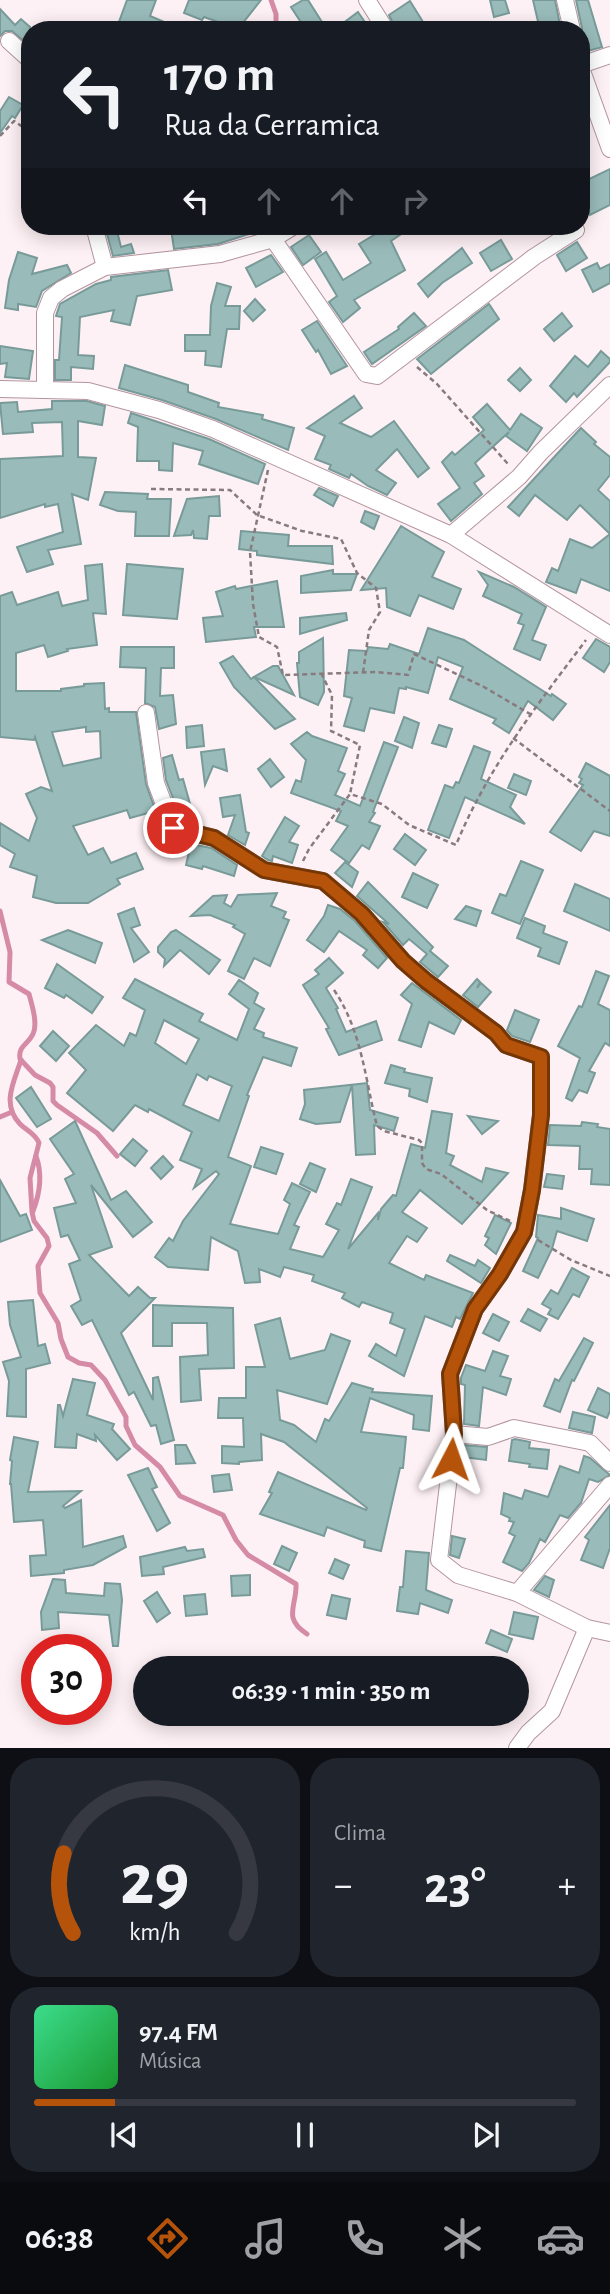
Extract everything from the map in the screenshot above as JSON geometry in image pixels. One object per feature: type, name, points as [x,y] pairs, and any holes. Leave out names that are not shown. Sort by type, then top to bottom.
[{"type":"street","points":[[367,0],[380,21]]},
{"type":"street","points":[[565,0],[570,21]]},
{"type":"street","points":[[9,41],[21,52]]},
{"type":"street","points":[[590,63],[610,55]]},
{"type":"street","points":[[590,92],[610,149]]},
{"type":"street","points":[[96,235],[105,267]]},
{"type":"street","points":[[45,389],[46,313],[51,298],[62,289],[105,267],[220,254],[279,235]]},
{"type":"street","points":[[273,239],[366,374],[377,376],[534,257],[568,235]]},
{"type":"street","points":[[451,535],[519,477],[610,385]]},
{"type":"street","points":[[0,389],[88,391],[159,410],[272,454],[451,535],[610,635]]},
{"type":"street","points":[[146,713],[156,783],[173,828],[214,838],[264,870],[323,881],[362,914],[403,961],[496,1033],[506,1045],[541,1057],[541,1115],[524,1232],[500,1274],[475,1309],[450,1374],[454,1434],[439,1560],[458,1575],[517,1593],[587,1628],[610,1633]]},
{"type":"street","points":[[454,1434],[488,1437],[514,1428],[590,1443],[610,1463]]},
{"type":"street","points":[[517,1593],[610,1485]]},
{"type":"street","points":[[517,1748],[528,1733],[552,1711],[587,1628]]},
{"type":"path","points":[[0,136],[14,121],[21,126]]},
{"type":"path","points":[[405,356],[438,384],[519,477]]},
{"type":"path","points":[[272,454],[257,515],[250,552],[250,570],[259,637],[277,647],[283,675],[377,672],[408,676],[414,654],[484,687],[530,714]]},
{"type":"path","points":[[151,489],[230,490],[257,515],[302,531],[341,539],[356,573],[376,588],[380,612],[369,630],[362,674]]},
{"type":"path","points":[[351,794],[382,804],[409,825],[456,845],[494,768],[513,738],[596,626]]},
{"type":"path","points":[[299,876],[309,849],[351,794],[360,745],[331,732],[331,695],[321,672]]},
{"type":"path","points":[[513,738],[610,811]]},
{"type":"path","points":[[334,990],[348,1010],[355,1028],[377,1126],[384,1131],[419,1140],[422,1143],[422,1163],[426,1168],[441,1174],[486,1210],[519,1225],[524,1232],[571,1260],[610,1276]]},
{"type":"building","points":[[127,0],[156,0],[150,16],[162,21],[119,21]]},
{"type":"building","points":[[189,0],[261,0],[244,21],[215,21],[204,17],[202,20],[184,13]]},
{"type":"building","points":[[308,0],[321,21],[300,21],[291,7]]},
{"type":"building","points":[[490,0],[505,0],[509,13],[494,17]]},
{"type":"building","points":[[533,0],[555,0],[559,21],[538,21]]},
{"type":"building","points":[[576,0],[588,0],[602,47],[590,50],[590,21],[580,21]]},
{"type":"building","points":[[410,1],[422,21],[392,21],[389,15]]},
{"type":"building","points":[[0,9],[15,25],[21,19],[23,21],[21,21],[21,39],[12,31],[5,31],[0,36]]},
{"type":"building","points":[[358,12],[364,21],[346,21]]},
{"type":"building","points":[[9,97],[21,104],[15,118],[12,116],[0,133],[0,111]]},
{"type":"building","points":[[610,169],[610,205],[590,215],[590,179]]},
{"type":"building","points":[[107,235],[118,235],[121,247],[131,244],[134,253],[113,256]]},
{"type":"building","points":[[172,235],[246,235],[218,244],[174,249]]},
{"type":"building","points":[[309,235],[321,252],[303,265],[291,247]]},
{"type":"building","points":[[374,235],[400,235],[391,241],[405,270],[354,300],[360,308],[343,322],[329,302],[337,296],[315,259],[326,252],[343,280],[371,263],[359,244]]},
{"type":"building","points":[[501,240],[512,259],[491,271],[480,253]]},
{"type":"building","points":[[577,242],[587,258],[566,271],[557,255]]},
{"type":"building","points":[[462,248],[472,263],[442,283],[428,297],[418,284]]},
{"type":"building","points":[[18,252],[37,258],[32,274],[67,265],[71,273],[42,291],[36,307],[18,304],[18,310],[5,308],[9,280]]},
{"type":"building","points":[[271,255],[283,272],[256,287],[246,268]]},
{"type":"building","points":[[597,263],[600,269],[610,264],[610,283],[593,292],[582,270]]},
{"type":"building","points":[[168,270],[172,290],[137,296],[130,325],[111,321],[114,310],[80,317],[78,355],[94,356],[93,369],[71,367],[71,380],[55,380],[55,360],[59,360],[62,317],[56,316],[60,304],[96,284],[111,280],[111,277]]},
{"type":"building","points":[[217,283],[231,287],[225,306],[240,306],[239,329],[227,329],[221,367],[205,365],[206,351],[185,351],[185,335],[210,335],[211,306]]},
{"type":"building","points":[[255,299],[265,310],[253,321],[244,311]]},
{"type":"building","points":[[489,304],[499,319],[431,374],[417,359]]},
{"type":"building","points":[[414,313],[426,326],[372,364],[364,352],[399,329]]},
{"type":"building","points":[[562,313],[572,326],[554,341],[544,329]]},
{"type":"building","points":[[317,321],[347,366],[331,374],[318,350],[316,352],[302,330]]},
{"type":"building","points":[[0,346],[33,351],[29,379],[5,377],[7,363],[0,364]]},
{"type":"building","points":[[601,351],[610,362],[577,397],[574,393],[566,402],[550,386],[575,356],[588,367]]},
{"type":"building","points":[[125,365],[188,385],[188,392],[219,403],[218,407],[263,415],[262,419],[294,428],[288,450],[216,419],[119,388]]},
{"type":"building","points":[[520,368],[531,380],[520,391],[508,380]]},
{"type":"building","points":[[354,396],[362,408],[340,423],[371,437],[394,421],[429,468],[418,477],[397,449],[376,470],[396,483],[387,495],[351,474],[349,478],[329,469],[331,465],[315,459],[325,436],[307,428]]},
{"type":"building","points":[[52,401],[87,401],[105,406],[102,425],[78,421],[78,457],[96,458],[88,500],[72,494],[81,544],[48,550],[53,564],[27,572],[17,547],[63,532],[58,504],[45,507],[45,504],[0,518],[0,459],[63,456],[62,422],[32,423],[33,432],[3,434],[0,403],[17,402],[18,412],[52,409]]},
{"type":"building","points":[[487,404],[510,430],[521,414],[542,428],[527,451],[506,436],[509,432],[475,463],[484,476],[474,483],[482,494],[451,521],[438,504],[460,488],[442,462],[452,452],[455,455],[484,430],[473,417]]},
{"type":"building","points":[[131,413],[209,439],[265,464],[258,484],[199,464],[203,451],[173,443],[172,471],[159,470],[159,461],[137,461],[138,427],[128,423]]},
{"type":"building","points":[[581,428],[596,442],[594,444],[610,457],[610,475],[598,490],[610,501],[610,534],[580,505],[567,520],[535,495],[519,516],[508,507]]},
{"type":"building","points":[[319,488],[338,496],[333,506],[314,495]]},
{"type":"building","points":[[105,492],[148,494],[147,499],[171,499],[169,536],[135,536],[136,512],[118,511],[100,505]]},
{"type":"building","points":[[219,496],[220,516],[209,516],[207,539],[194,538],[193,530],[191,535],[174,536],[187,499]]},
{"type":"building","points":[[365,511],[379,516],[374,529],[361,522]]},
{"type":"building","points":[[401,526],[444,552],[432,577],[461,589],[453,609],[419,595],[410,616],[387,607],[386,588],[361,590]]},
{"type":"building","points":[[241,531],[289,535],[288,546],[332,546],[333,564],[257,555],[257,551],[239,549]]},
{"type":"building","points":[[610,534],[610,591],[581,579],[576,593],[546,582],[552,568],[558,571],[570,539],[592,548]]},
{"type":"building","points":[[102,564],[106,614],[93,613],[97,645],[67,649],[68,651],[48,657],[44,645],[16,653],[16,691],[61,691],[84,684],[104,683],[105,709],[109,708],[109,712],[136,712],[146,784],[162,829],[155,831],[148,813],[130,818],[127,810],[73,826],[88,855],[103,848],[111,863],[136,853],[143,869],[117,879],[120,884],[88,903],[56,903],[33,897],[37,876],[10,867],[15,854],[0,845],[0,823],[29,841],[37,818],[26,794],[41,787],[52,791],[35,737],[34,740],[0,737],[0,596],[12,592],[17,605],[58,592],[62,606],[88,600],[85,566]],"holes":[[[86,727],[86,732],[100,731],[101,758],[63,766],[52,732]]]},
{"type":"building","points":[[127,564],[183,569],[177,619],[123,615]]},
{"type":"building","points":[[333,570],[333,574],[357,574],[351,590],[301,593],[301,576]]},
{"type":"building","points":[[479,572],[514,587],[546,607],[532,640],[546,645],[540,660],[514,649],[524,625],[518,623],[522,614],[483,596],[488,585]]},
{"type":"building","points":[[277,581],[284,627],[254,627],[256,637],[206,642],[203,618],[223,616],[216,592],[235,586],[236,589]]},
{"type":"building","points":[[346,613],[347,620],[300,634],[300,618]]},
{"type":"building","points":[[428,628],[464,640],[566,704],[553,720],[528,701],[509,733],[493,723],[496,719],[450,699],[463,667],[438,657],[428,693],[406,687],[399,688],[394,713],[370,708],[364,731],[344,726],[352,698],[344,696],[349,650],[367,651],[368,647],[388,649],[390,644],[419,654]]},
{"type":"building","points":[[323,638],[324,692],[318,705],[300,697],[297,663],[299,652]]},
{"type":"building","points":[[596,639],[610,647],[610,662],[604,672],[583,658]]},
{"type":"building","points":[[121,647],[174,647],[174,668],[161,668],[160,696],[173,695],[176,724],[159,729],[155,707],[145,703],[146,668],[120,667]]},
{"type":"building","points":[[233,656],[251,679],[254,677],[295,719],[275,729],[234,687],[220,663]]},
{"type":"building","points":[[278,666],[294,695],[254,677]]},
{"type":"building","points":[[404,717],[419,723],[412,748],[395,741]]},
{"type":"building","points":[[202,725],[204,746],[187,748],[186,727]]},
{"type":"building","points":[[439,725],[452,729],[446,747],[432,743]]},
{"type":"building","points":[[307,732],[347,748],[338,771],[345,774],[335,795],[360,806],[384,742],[398,747],[373,812],[375,813],[369,822],[380,826],[369,849],[362,845],[349,863],[331,850],[348,826],[336,821],[341,811],[291,793],[296,780],[301,782],[306,760],[291,744]]},
{"type":"building","points":[[474,746],[490,752],[481,779],[516,795],[510,807],[525,824],[465,797],[449,838],[428,830],[445,785],[453,788],[456,782],[459,783]]},
{"type":"building","points":[[224,749],[227,771],[213,766],[205,785],[201,752]]},
{"type":"building","points":[[172,755],[179,780],[183,779],[194,818],[187,821],[181,819],[166,780],[163,758]]},
{"type":"building","points":[[270,759],[284,777],[271,787],[258,769]]},
{"type":"building","points":[[586,763],[610,776],[610,836],[594,831],[581,851],[550,832],[583,785],[579,783],[582,779],[579,777]]},
{"type":"building","points":[[514,774],[531,781],[526,795],[508,788]]},
{"type":"building","points":[[240,795],[246,832],[249,833],[245,845],[228,835],[235,815],[223,817],[220,798]]},
{"type":"building","points":[[285,817],[299,826],[289,842],[298,845],[292,863],[273,856],[272,861],[262,856]]},
{"type":"building","points":[[405,834],[426,850],[415,865],[394,849]]},
{"type":"building","points":[[191,844],[211,848],[237,865],[234,876],[203,866],[202,869],[186,865]]},
{"type":"building","points":[[521,861],[543,870],[520,924],[492,913],[500,894],[506,896]]},
{"type":"building","points":[[345,862],[358,872],[352,887],[335,873]]},
{"type":"building","points":[[413,873],[438,885],[427,908],[402,897]]},
{"type":"building","points":[[368,882],[433,947],[430,951],[448,966],[438,977],[420,962],[427,954],[409,939],[403,945],[383,922],[389,924],[357,896]]},
{"type":"building","points":[[575,884],[610,899],[610,931],[564,911]]},
{"type":"building","points":[[277,893],[271,906],[286,912],[283,918],[289,920],[270,966],[254,958],[244,979],[228,971],[245,934],[233,927],[235,925],[210,915],[191,916],[213,896],[227,895],[224,903],[231,907],[238,895]]},
{"type":"building","points":[[328,905],[340,909],[355,921],[387,958],[378,968],[363,955],[367,950],[339,931],[324,952],[307,940],[324,916]]},
{"type":"building","points":[[466,906],[481,911],[476,926],[455,919]]},
{"type":"building","points":[[134,908],[140,925],[131,928],[149,952],[134,962],[118,914]]},
{"type":"building","points":[[525,918],[545,926],[543,933],[567,942],[559,964],[538,956],[541,948],[517,938]]},
{"type":"building","points":[[68,930],[102,943],[95,963],[42,940]]},
{"type":"building","points":[[176,930],[220,960],[209,974],[180,950],[164,966],[165,959],[158,952],[158,947]]},
{"type":"building","points":[[329,958],[343,973],[326,988],[338,1008],[336,1009],[346,1032],[376,1021],[382,1040],[339,1055],[326,1029],[329,1028],[303,985],[319,974],[315,970]]},
{"type":"building","points":[[57,964],[103,997],[92,1013],[66,995],[64,998],[45,988]]},
{"type":"building","points":[[596,971],[609,976],[598,1004],[610,1010],[610,1046],[605,1043],[589,1071],[595,1073],[587,1093],[579,1090],[572,1101],[566,1098],[580,1058],[558,1046],[579,1006],[582,1007]]},
{"type":"building","points":[[135,979],[203,1014],[199,1021],[237,1040],[249,1009],[229,994],[239,980],[258,993],[254,1003],[264,1009],[254,1029],[264,1033],[263,1037],[297,1048],[291,1066],[263,1057],[247,1095],[249,1096],[228,1157],[251,1166],[230,1224],[278,1234],[290,1204],[284,1200],[292,1183],[310,1192],[294,1225],[299,1227],[290,1249],[323,1257],[339,1230],[326,1224],[337,1203],[341,1205],[351,1179],[372,1187],[348,1249],[378,1213],[378,1220],[381,1209],[393,1195],[396,1196],[411,1144],[425,1148],[432,1111],[452,1114],[446,1153],[454,1156],[450,1165],[482,1182],[486,1168],[508,1173],[462,1224],[420,1190],[402,1212],[427,1228],[417,1242],[407,1236],[389,1263],[424,1280],[426,1275],[473,1293],[460,1319],[456,1317],[452,1327],[425,1316],[404,1376],[369,1356],[376,1344],[396,1356],[405,1329],[390,1323],[393,1313],[362,1302],[359,1307],[342,1298],[345,1293],[312,1281],[314,1275],[284,1267],[280,1277],[259,1269],[260,1282],[245,1283],[238,1251],[211,1237],[208,1270],[168,1267],[155,1257],[169,1238],[173,1241],[183,1221],[219,1174],[216,1171],[194,1188],[202,1169],[180,1160],[192,1132],[149,1109],[148,1112],[135,1105],[113,1131],[67,1093],[86,1070],[69,1053],[96,1025],[124,1046],[130,1033],[136,1036],[145,1010],[123,998]],"holes":[[[164,1020],[199,1039],[186,1064],[155,1043]],[[197,1074],[207,1080],[209,1076],[232,1086],[219,1121],[183,1105]]]},
{"type":"building","points":[[477,979],[480,982],[477,988],[481,983],[491,992],[478,1007],[463,995]]},
{"type":"building","points":[[412,983],[461,1020],[454,1034],[429,1022],[421,1047],[399,1040],[412,1004],[401,995]]},
{"type":"building","points":[[515,1010],[539,1020],[530,1042],[512,1036],[507,1030]]},
{"type":"building","points":[[53,1031],[69,1046],[56,1061],[40,1046]]},
{"type":"building","points":[[391,1065],[405,1069],[404,1072],[432,1078],[427,1102],[409,1096],[410,1089],[385,1083]]},
{"type":"building","points":[[367,1083],[370,1110],[398,1118],[394,1131],[374,1125],[375,1154],[356,1155],[352,1085],[340,1122],[316,1124],[300,1119],[305,1104],[304,1090]]},
{"type":"building","points":[[31,1087],[51,1119],[37,1127],[16,1098]]},
{"type":"building","points":[[468,1116],[498,1121],[482,1134]]},
{"type":"building","points":[[75,1121],[111,1200],[126,1191],[152,1222],[133,1237],[91,1185],[112,1247],[89,1255],[129,1296],[138,1287],[150,1298],[155,1298],[121,1333],[153,1400],[153,1378],[158,1377],[174,1440],[161,1444],[156,1425],[151,1426],[134,1392],[129,1395],[92,1320],[82,1325],[71,1306],[81,1300],[69,1264],[80,1260],[68,1235],[61,1237],[54,1208],[76,1203],[65,1179],[74,1174],[50,1139]]},
{"type":"building","points":[[582,1122],[610,1129],[610,1185],[591,1184],[592,1169],[579,1169],[580,1146],[548,1145],[550,1125],[581,1126]]},
{"type":"building","points":[[133,1139],[147,1151],[135,1166],[120,1154]]},
{"type":"building","points":[[261,1147],[283,1154],[276,1174],[254,1167]]},
{"type":"building","points":[[163,1156],[173,1167],[161,1179],[151,1168]]},
{"type":"building","points":[[310,1163],[325,1169],[316,1192],[300,1184]]},
{"type":"building","points":[[547,1174],[564,1176],[562,1189],[544,1187]]},
{"type":"building","points":[[0,1180],[20,1216],[26,1214],[32,1230],[0,1242]]},
{"type":"building","points":[[561,1208],[594,1219],[587,1241],[557,1231],[552,1249],[538,1278],[523,1271],[538,1238],[538,1215],[561,1219]]},
{"type":"building","points":[[495,1215],[511,1223],[496,1254],[485,1245],[489,1238],[485,1236]]},
{"type":"building","points":[[450,1255],[475,1266],[478,1260],[490,1268],[481,1283],[447,1261]]},
{"type":"building","points":[[572,1268],[589,1277],[579,1297],[573,1294],[558,1319],[548,1314],[551,1309],[542,1304],[551,1290],[558,1294]]},
{"type":"building","points":[[33,1300],[38,1346],[45,1344],[50,1363],[26,1369],[26,1417],[7,1416],[9,1381],[3,1362],[21,1357],[10,1325],[8,1302]]},
{"type":"building","points":[[153,1305],[233,1308],[234,1368],[199,1369],[201,1400],[181,1402],[180,1357],[208,1355],[207,1323],[172,1323],[172,1346],[153,1346]]},
{"type":"building","points":[[528,1309],[547,1319],[540,1331],[521,1321]]},
{"type":"building","points":[[493,1314],[509,1322],[499,1341],[483,1333]]},
{"type":"building","points":[[280,1318],[290,1359],[325,1350],[331,1334],[350,1341],[327,1404],[277,1390],[280,1420],[294,1425],[316,1442],[325,1419],[329,1421],[352,1383],[373,1389],[372,1392],[432,1396],[429,1431],[413,1429],[414,1415],[370,1398],[361,1432],[406,1437],[403,1468],[400,1468],[381,1551],[364,1547],[365,1541],[327,1527],[324,1536],[260,1514],[272,1493],[269,1492],[278,1472],[366,1510],[367,1508],[284,1442],[261,1434],[262,1460],[239,1464],[222,1463],[222,1446],[244,1447],[243,1418],[218,1418],[219,1398],[246,1398],[246,1367],[265,1367],[255,1325]]},
{"type":"building","points":[[584,1338],[593,1343],[574,1381],[572,1380],[560,1412],[544,1406],[555,1379],[559,1381]]},
{"type":"building","points":[[493,1351],[508,1356],[500,1376],[511,1379],[506,1395],[483,1387],[479,1426],[464,1424],[465,1385],[461,1384],[461,1378],[466,1365],[485,1371]]},
{"type":"building","points":[[73,1379],[95,1383],[87,1415],[114,1424],[112,1429],[130,1449],[117,1460],[95,1435],[96,1441],[77,1434],[76,1448],[55,1447],[58,1405],[63,1416]]},
{"type":"building","points":[[598,1388],[610,1394],[610,1411],[607,1418],[588,1410]]},
{"type":"building","points":[[573,1412],[595,1417],[592,1433],[569,1428]]},
{"type":"building","points":[[14,1437],[38,1442],[28,1492],[81,1491],[63,1506],[65,1508],[81,1500],[83,1547],[123,1536],[126,1547],[93,1565],[64,1570],[64,1573],[31,1576],[30,1556],[46,1555],[43,1520],[14,1522],[10,1460]]},
{"type":"building","points":[[512,1440],[530,1442],[529,1448],[549,1450],[547,1469],[509,1461]]},
{"type":"building","points":[[175,1445],[186,1445],[195,1463],[176,1464]]},
{"type":"building","points":[[463,1445],[487,1447],[486,1460],[462,1457]]},
{"type":"building","points":[[584,1456],[610,1475],[598,1482],[589,1479],[581,1503],[568,1518],[560,1515],[545,1542],[540,1539],[529,1563],[522,1571],[503,1562],[515,1536],[509,1533],[514,1522],[501,1514],[504,1493],[522,1499],[525,1490],[548,1497],[560,1466],[579,1473]]},
{"type":"building","points":[[148,1468],[157,1487],[152,1489],[170,1523],[157,1531],[128,1475]]},
{"type":"building","points":[[229,1474],[232,1490],[214,1492],[212,1476]]},
{"type":"building","points":[[610,1505],[610,1548],[603,1568],[581,1560],[589,1540],[585,1537]]},
{"type":"building","points":[[452,1536],[465,1539],[459,1558],[450,1555]]},
{"type":"building","points":[[282,1546],[297,1553],[289,1571],[274,1564]]},
{"type":"building","points":[[185,1547],[187,1551],[203,1549],[205,1557],[163,1567],[164,1574],[142,1576],[140,1557]]},
{"type":"building","points":[[406,1551],[429,1553],[426,1590],[452,1600],[448,1613],[420,1603],[418,1614],[397,1611],[400,1587],[403,1587]]},
{"type":"building","points":[[335,1559],[349,1565],[343,1579],[329,1573]]},
{"type":"building","points":[[250,1575],[250,1595],[232,1596],[231,1576]]},
{"type":"building","points":[[545,1576],[554,1580],[549,1597],[534,1590]]},
{"type":"building","points":[[53,1579],[65,1580],[66,1593],[104,1596],[105,1583],[120,1584],[122,1600],[118,1646],[113,1646],[109,1615],[58,1612],[59,1628],[42,1630],[41,1612]]},
{"type":"building","points":[[157,1592],[170,1613],[157,1622],[144,1601]]},
{"type":"building","points":[[205,1594],[207,1614],[186,1616],[184,1596]]},
{"type":"building","points":[[332,1595],[350,1599],[346,1619],[327,1615]]},
{"type":"building","points":[[514,1612],[538,1617],[533,1639],[509,1634]]},
{"type":"building","points":[[491,1630],[512,1639],[507,1652],[486,1643]]},
{"type":"waterway","points":[[271,0],[276,21]]},
{"type":"waterway","points":[[0,911],[10,952],[9,982],[29,994],[34,1014],[34,1030],[20,1051],[20,1059],[35,1075],[50,1083],[53,1087],[53,1101],[97,1133],[117,1156]]},
{"type":"waterway","points":[[21,1060],[10,1101],[14,1116],[39,1143],[30,1178],[32,1212],[34,1221],[47,1238],[49,1246],[38,1266],[40,1293],[58,1323],[68,1357],[91,1365],[105,1380],[126,1417],[126,1426],[135,1445],[160,1467],[180,1496],[223,1515],[236,1540],[248,1555],[296,1584],[293,1617],[299,1628],[307,1634]]},
{"type":"waterway","points":[[0,1117],[12,1112]]},
{"type":"waterway","points":[[33,1211],[40,1184],[36,1156]]},
{"type":"route","points":[[173,828],[214,838],[264,870],[323,881],[362,914],[403,961],[426,981],[496,1033],[506,1045],[541,1057],[541,1115],[524,1232],[500,1274],[475,1309],[450,1374],[454,1434],[451,1459]]}]
